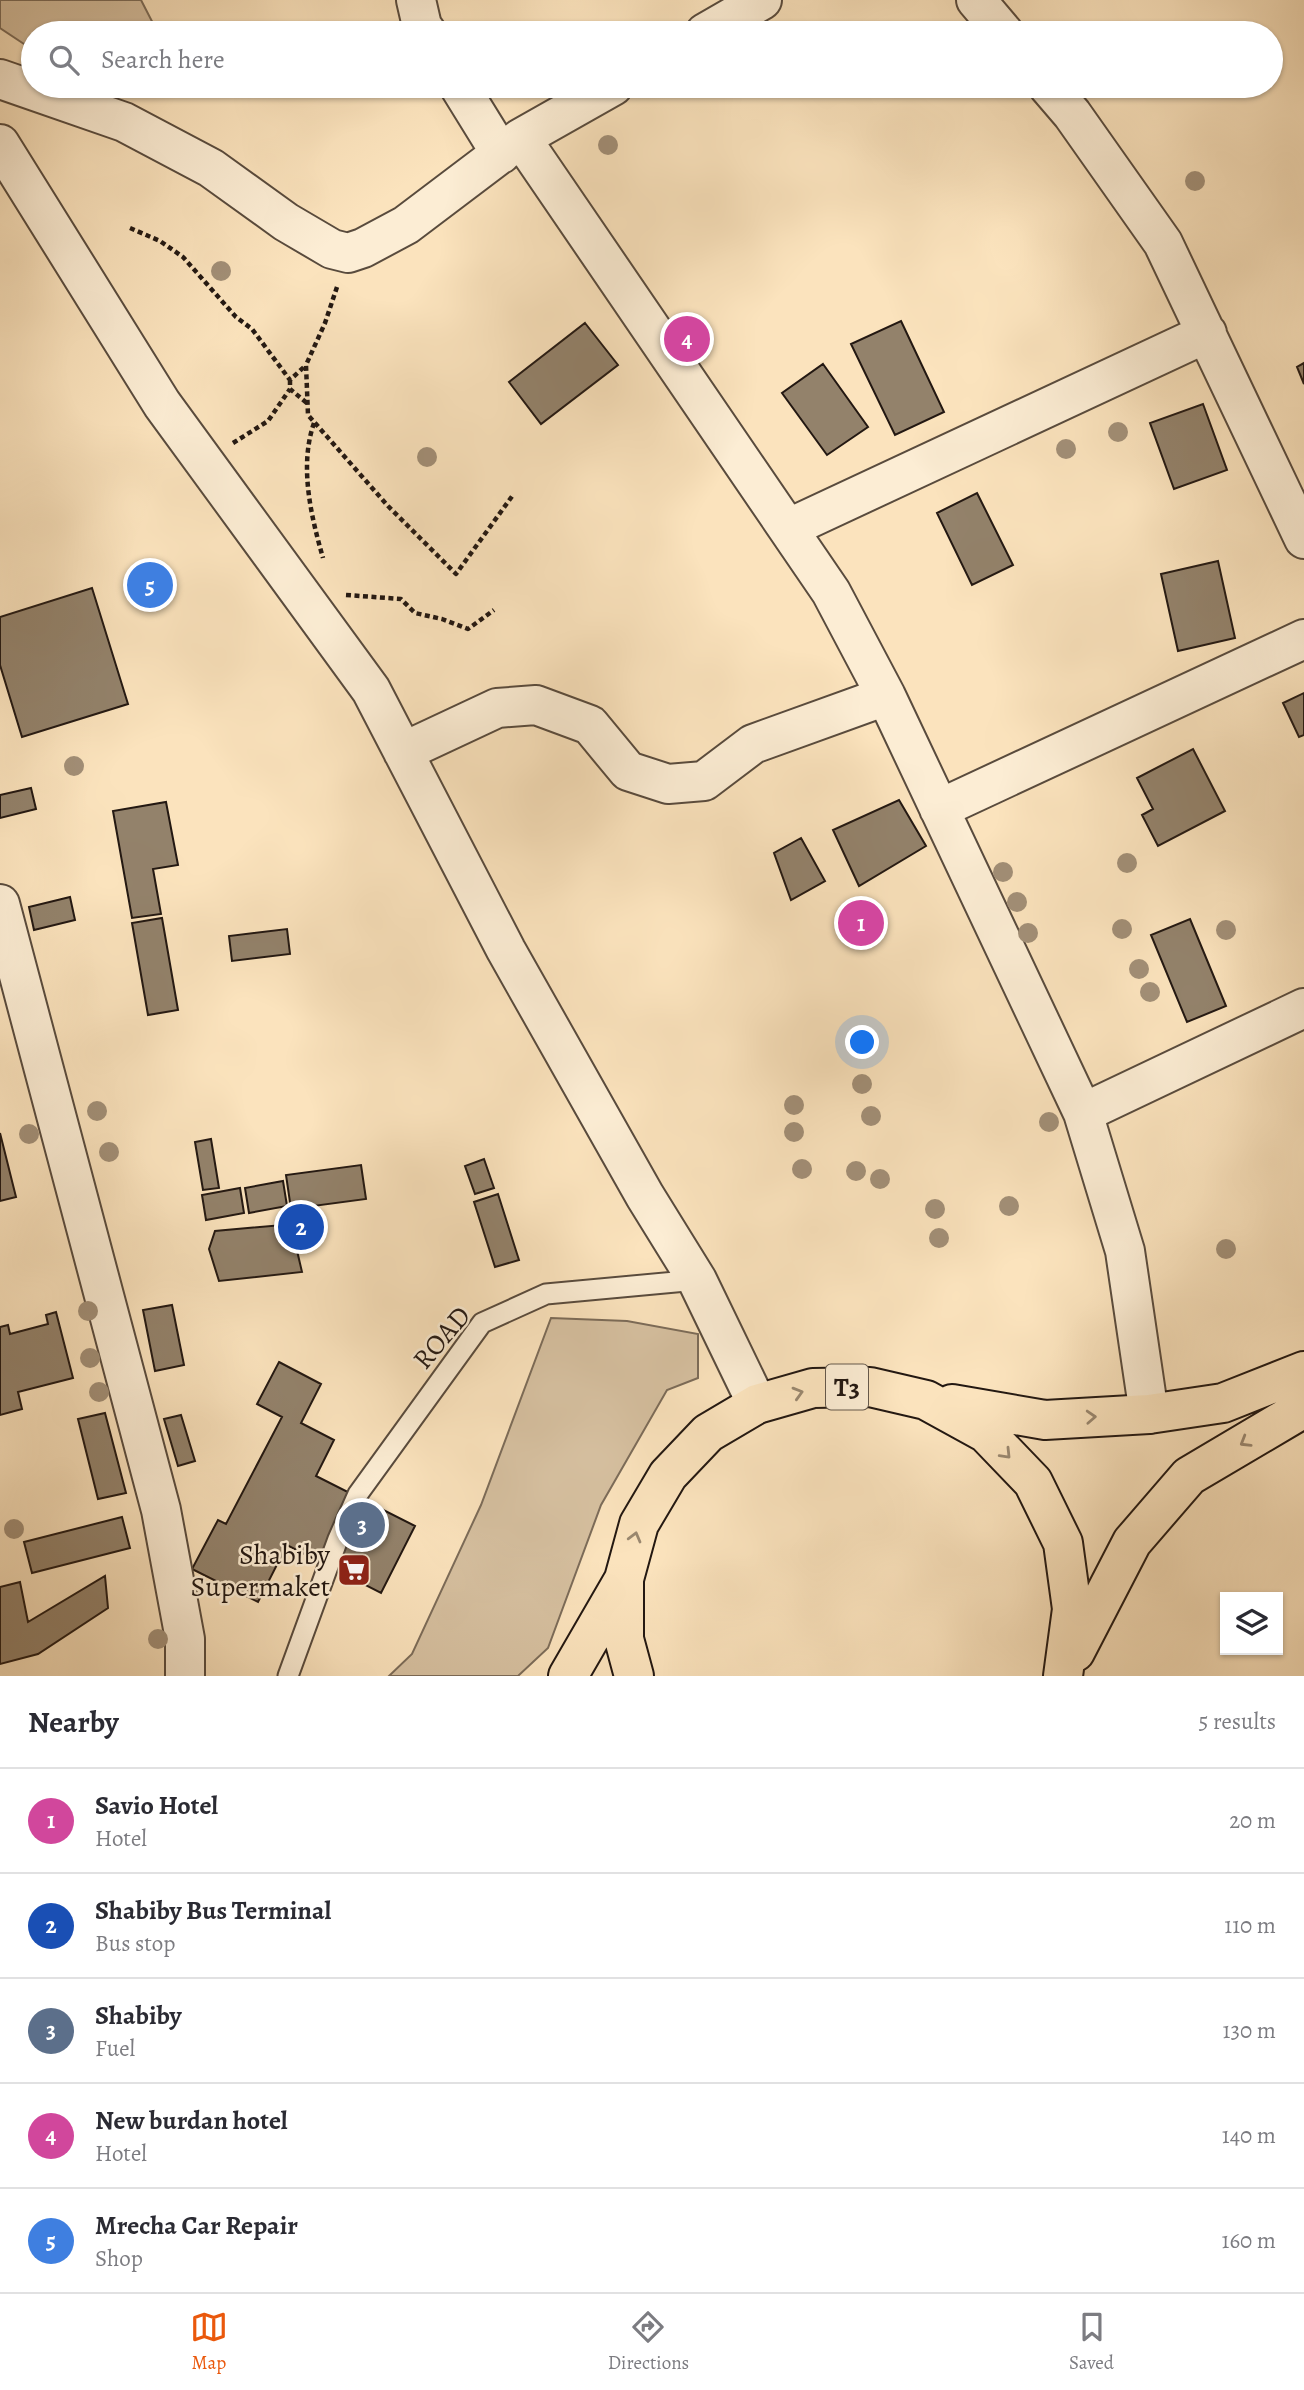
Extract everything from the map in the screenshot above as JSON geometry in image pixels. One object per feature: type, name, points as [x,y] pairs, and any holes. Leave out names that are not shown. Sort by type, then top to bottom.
[{"type":"highway","name":"T3","points":[[568,1676],[624,1579],[639,1524],[668,1475],[708,1433],[757,1404],[813,1388],[870,1387],[926,1400],[1045,1420],[1149,1414],[1223,1403],[1304,1371]]},
{"type":"highway","name":"T3","points":[[926,1400],[985,1433],[1033,1482],[1039,1494],[1063,1543],[1072,1609],[1063,1676]]},
{"type":"highway","name":"T3","points":[[1063,1676],[1132,1542],[1189,1476],[1304,1408]]},
{"type":"highway","name":"T3","points":[[624,1579],[624,1639],[634,1676]]},
{"type":"street","points":[[416,0],[421,21]]},
{"type":"street","points":[[726,21],[762,0]]},
{"type":"street","points":[[976,0],[994,21]]},
{"type":"street","points":[[0,79],[21,86]]},
{"type":"street","points":[[55,98],[124,122],[211,168],[286,222],[332,249],[348,253],[406,225],[511,146],[593,98]]},
{"type":"street","points":[[469,98],[511,146],[789,528],[831,592],[886,696],[1083,1113],[1125,1251],[1149,1414]]},
{"type":"street","points":[[1058,98],[1163,243],[1304,539]]},
{"type":"street","points":[[0,144],[162,404],[371,690],[506,950],[645,1196],[697,1280],[757,1404]]},
{"type":"street","points":[[789,528],[1207,334]]},
{"type":"street","points":[[939,809],[1304,639]]},
{"type":"street","points":[[403,752],[497,708],[536,705],[590,725],[628,771],[668,784],[704,781],[753,744],[886,696]]},
{"type":"street","points":[[0,904],[161,1510],[185,1639],[185,1676]]},
{"type":"street","points":[[1083,1113],[1304,1008]]},
{"type":"lane","name":"ROAD","points":[[288,1676],[338,1539],[358,1494],[482,1323],[546,1294],[697,1280]]},
{"type":"path","points":[[130,228],[160,241],[183,257],[236,317],[252,330],[290,380],[290,389],[268,421],[240,440],[200,456]]},
{"type":"path","points":[[290,380],[306,365],[326,323],[348,253]]},
{"type":"path","points":[[306,365],[308,415],[388,506],[456,574],[513,495]]},
{"type":"path","points":[[290,389],[308,404]]},
{"type":"path","points":[[314,422],[306,460],[310,502],[324,561]]},
{"type":"path","points":[[336,593],[401,599],[415,612],[468,629],[494,610]]},
{"type":"shaded area","points":[[0,0],[141,0],[152,21],[21,21],[21,42],[0,28]]},
{"type":"shaded area","points":[[551,1318],[627,1321],[698,1334],[698,1378],[667,1390],[601,1505],[548,1648],[518,1676],[389,1676],[412,1654],[481,1505]]},
{"type":"building","points":[[901,321],[944,412],[895,435],[851,344]]},
{"type":"building","points":[[585,323],[618,365],[541,424],[509,382]]},
{"type":"building","points":[[1304,363],[1304,384],[1297,367]]},
{"type":"building","points":[[823,364],[868,427],[827,455],[782,393]]},
{"type":"building","points":[[1203,404],[1227,470],[1174,489],[1150,423]]},
{"type":"building","points":[[977,493],[1013,565],[972,585],[937,513]]},
{"type":"building","points":[[1218,561],[1235,638],[1178,651],[1161,574]]},
{"type":"building","points":[[92,588],[128,704],[22,737],[0,665],[0,617]]},
{"type":"building","points":[[1304,693],[1304,735],[1299,737],[1283,703]]},
{"type":"building","points":[[1193,749],[1225,811],[1158,846],[1142,815],[1153,809],[1137,778]]},
{"type":"building","points":[[31,788],[36,809],[0,818],[0,795]]},
{"type":"building","points":[[899,800],[926,846],[859,886],[833,830]]},
{"type":"building","points":[[166,802],[178,865],[153,869],[161,914],[132,918],[113,811]]},
{"type":"building","points":[[801,838],[825,881],[791,900],[774,853]]},
{"type":"building","points":[[70,897],[75,920],[34,930],[29,907]]},
{"type":"building","points":[[162,918],[178,1010],[148,1015],[132,923]]},
{"type":"building","points":[[1190,919],[1226,1006],[1187,1022],[1151,935]]},
{"type":"building","points":[[287,929],[290,954],[232,961],[229,936]]},
{"type":"building","points":[[0,1133],[16,1197],[0,1201]]},
{"type":"building","points":[[211,1139],[219,1188],[203,1190],[195,1142]]},
{"type":"building","points":[[484,1159],[494,1188],[475,1194],[465,1166]]},
{"type":"building","points":[[361,1165],[366,1199],[291,1209],[286,1175]]},
{"type":"building","points":[[283,1181],[287,1206],[249,1213],[245,1188]]},
{"type":"building","points":[[240,1188],[244,1213],[206,1220],[202,1195]]},
{"type":"building","points":[[498,1194],[519,1260],[495,1267],[474,1202]]},
{"type":"building","points":[[294,1224],[302,1272],[219,1281],[209,1249],[215,1231]]},
{"type":"building","points":[[172,1305],[184,1365],[155,1371],[143,1310]]},
{"type":"building","points":[[56,1312],[73,1378],[18,1392],[22,1409],[0,1415],[0,1327],[8,1325],[10,1334],[48,1324],[46,1315]]},
{"type":"building","points":[[279,1362],[321,1384],[301,1423],[334,1440],[316,1476],[415,1526],[381,1593],[287,1545],[258,1602],[192,1569],[218,1520],[226,1524],[282,1417],[257,1404]]},
{"type":"building","points":[[105,1413],[126,1493],[98,1499],[78,1419]]},
{"type":"building","points":[[181,1415],[195,1461],[178,1466],[164,1419]]},
{"type":"building","points":[[122,1517],[130,1548],[32,1573],[24,1542]]},
{"type":"building","points":[[105,1576],[108,1608],[38,1654],[0,1664],[0,1587],[20,1582],[28,1622]]},
{"type":"place","name":"New burdan hotel","points":[[687,339]]},
{"type":"place","name":"Mrecha Car Repair","points":[[150,585]]},
{"type":"place","name":"Savio Hotel","points":[[861,923]]},
{"type":"place","name":"Shabiby Bus Terminal","points":[[301,1227]]},
{"type":"place","name":"Shabiby","points":[[362,1525]]},
{"type":"place","name":"Shabiby Supermaket","points":[[354,1570]]}]
